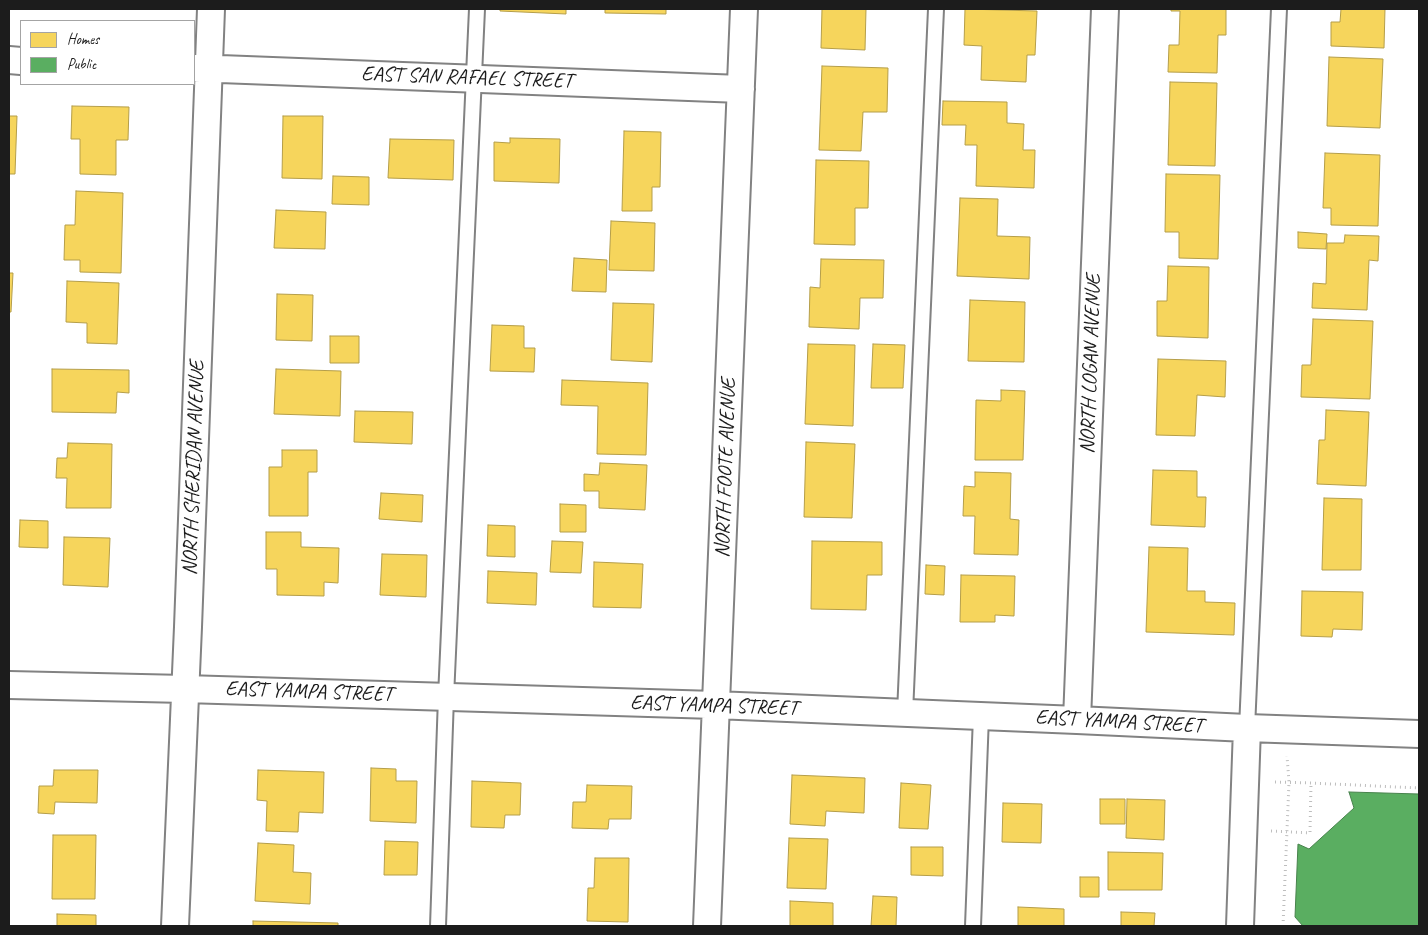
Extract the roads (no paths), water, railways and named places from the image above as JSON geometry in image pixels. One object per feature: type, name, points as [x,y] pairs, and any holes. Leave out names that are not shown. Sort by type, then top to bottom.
[{"type":"street","name":"NORTH SHERIDAN AVENUE","points":[[175,926],[185,688],[202,69],[212,9]]},
{"type":"street","name":"NORTH FOOTE AVENUE","points":[[707,926],[744,9]]},
{"type":"street","name":"NORTH LOGAN AVENUE","points":[[1078,720],[1105,9]]},
{"type":"street","name":"EAST SAN RAFAEL STREET","points":[[202,69],[741,89]]},
{"type":"street","name":"EAST YAMPA STREET","points":[[9,685],[185,688],[715,705],[1419,734]]},
{"type":"street","points":[[1240,926],[1247,728]]},
{"type":"lane","points":[[438,926],[446,697],[477,9]]},
{"type":"lane","points":[[906,713],[936,9]]},
{"type":"lane","points":[[1247,728],[1279,9]]},
{"type":"lane","points":[[973,926],[980,716]]}]
